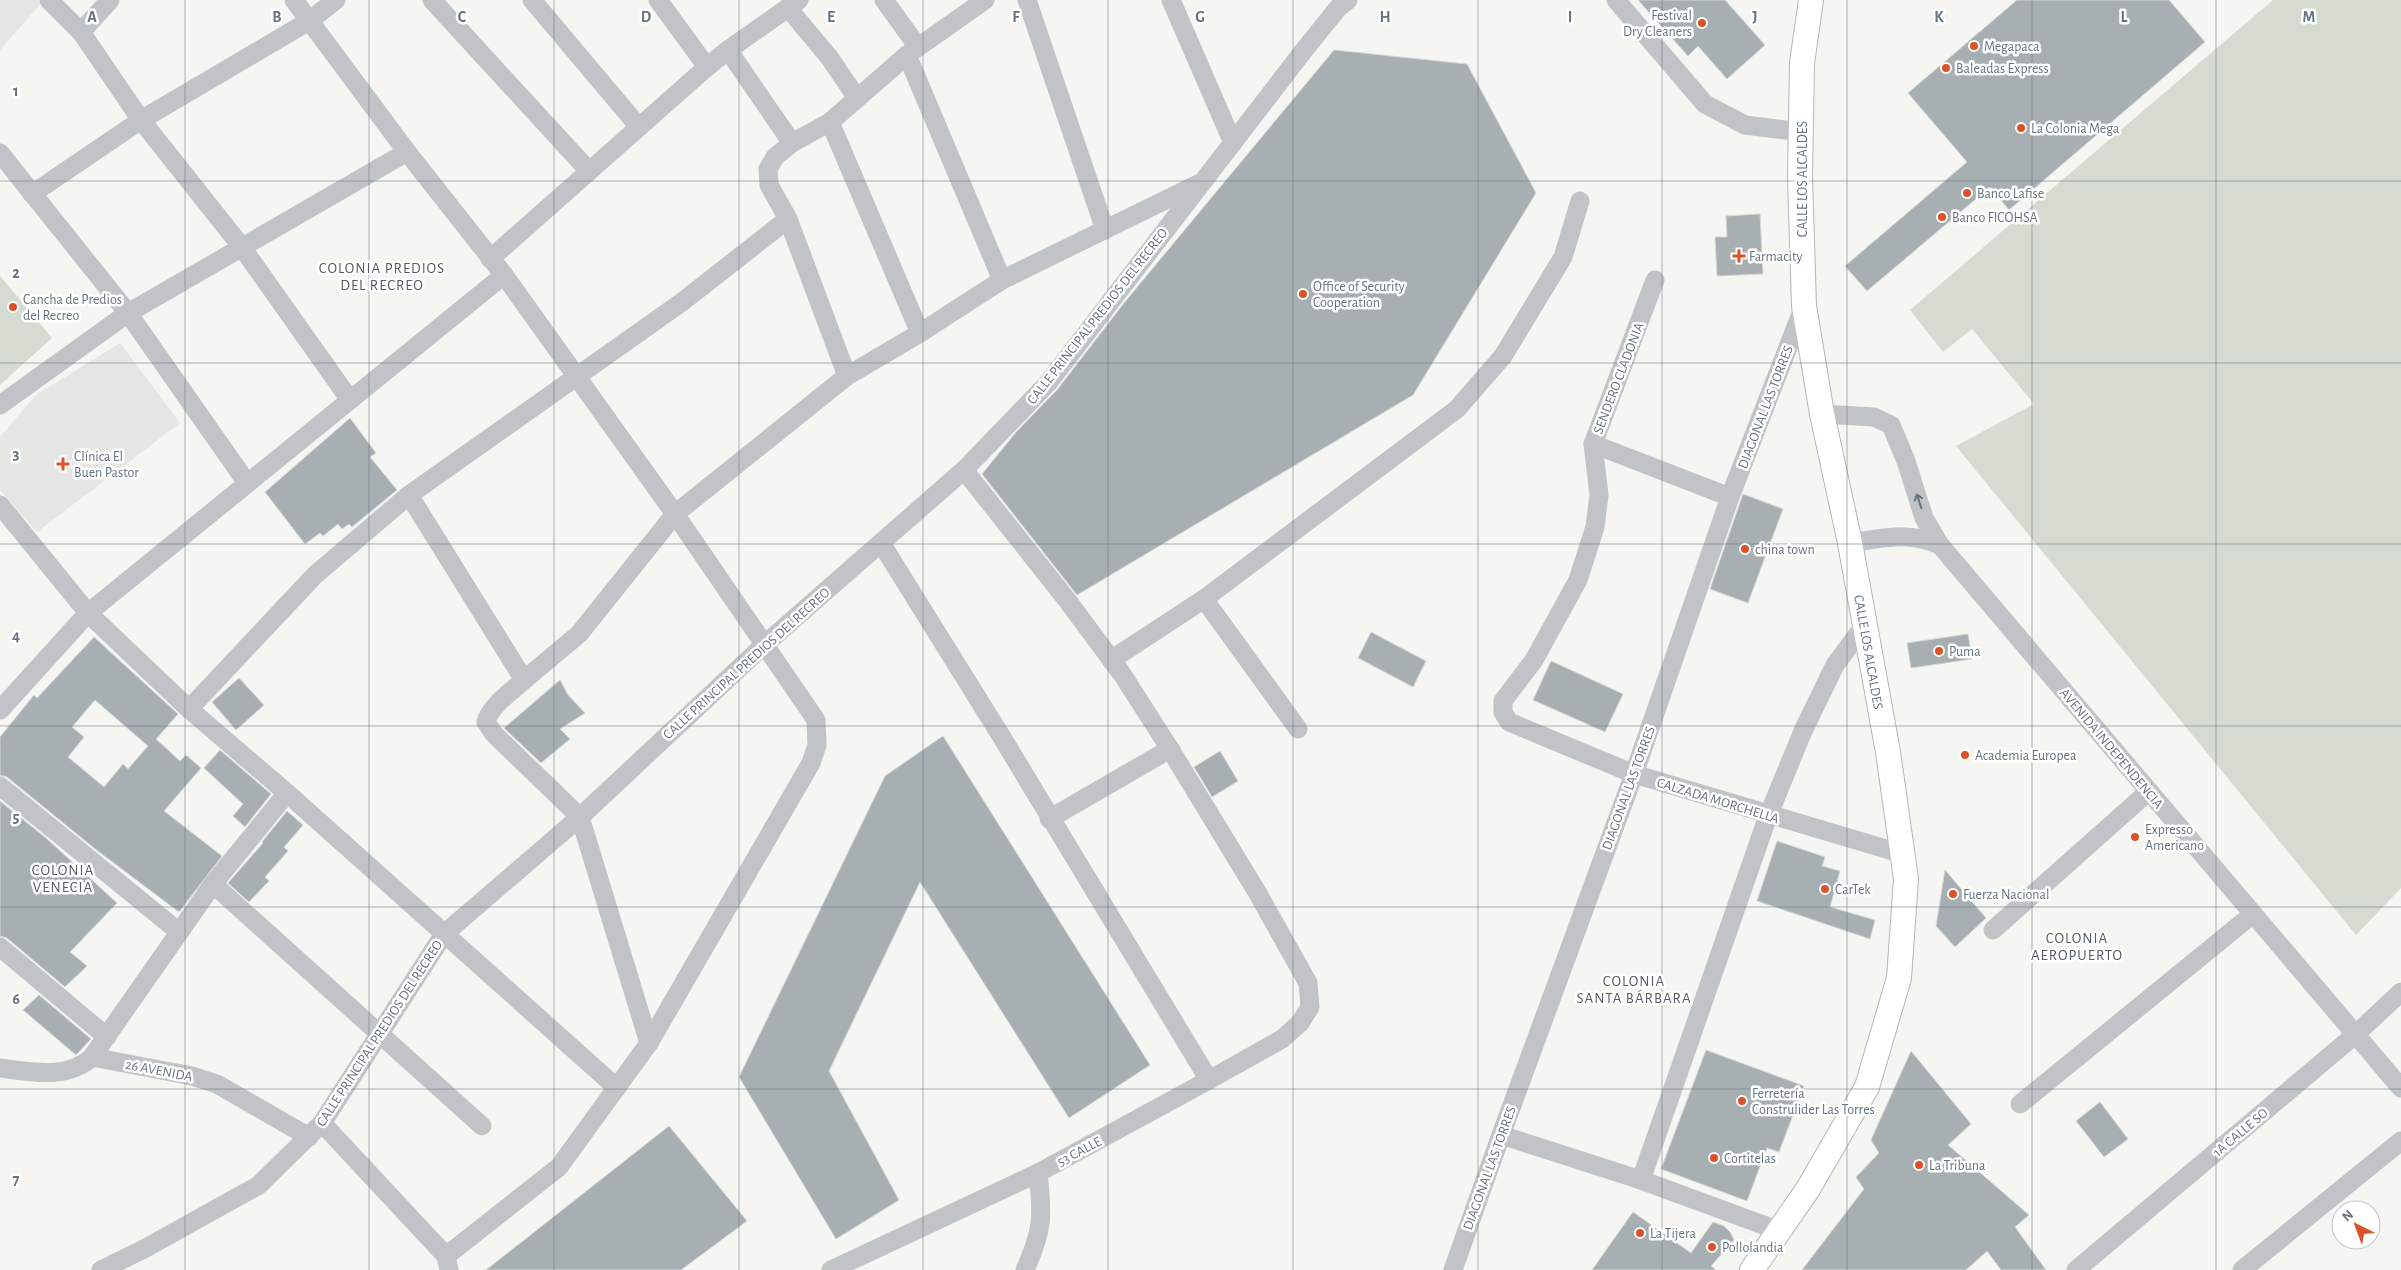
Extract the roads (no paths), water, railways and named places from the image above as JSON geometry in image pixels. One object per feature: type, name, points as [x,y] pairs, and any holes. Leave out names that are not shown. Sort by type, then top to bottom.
[{"type":"main road","name":"CALLE LOS ALCALDES","points":[[1752,1270],[1780,1231],[1867,1088],[1899,978],[1906,879],[1904,854],[1888,752],[1850,543],[1822,414],[1804,306],[1800,176],[1802,63],[1811,0]]},
{"type":"street","points":[[48,0],[81,32],[141,120],[241,246],[350,400]]},
{"type":"street","points":[[81,32],[110,0]]},
{"type":"street","points":[[294,0],[407,152],[504,275],[576,379],[675,514],[816,720],[817,745],[810,763],[649,1043],[617,1088],[559,1168],[448,1263],[322,1123]]},
{"type":"street","points":[[32,194],[141,120],[309,21],[336,0]]},
{"type":"street","points":[[432,0],[589,172]]},
{"type":"street","points":[[532,0],[639,126]]},
{"type":"street","points":[[658,0],[707,67]]},
{"type":"street","points":[[884,0],[913,51],[1002,280]]},
{"type":"street","points":[[847,376],[788,220],[769,185],[768,169],[776,156],[792,143],[830,122],[913,51],[985,0]]},
{"type":"street","points":[[1027,0],[1105,230]]},
{"type":"street","points":[[1171,0],[1233,143]]},
{"type":"street","points":[[1616,0],[1705,104],[1745,125],[1801,132]]},
{"type":"street","name":"CALLE PRINCIPAL PREDIOS DEL RECREO","points":[[101,1270],[144,1249],[259,1185],[322,1123],[444,934],[580,817],[764,645],[964,470],[1048,384],[1340,3]]},
{"type":"street","points":[[490,259],[707,67],[793,4],[857,98]]},
{"type":"street","points":[[728,50],[792,143]]},
{"type":"street","points":[[830,122],[920,333]]},
{"type":"street","points":[[0,405],[128,313],[241,246],[407,152]]},
{"type":"street","points":[[0,153],[128,313],[247,483]]},
{"type":"street","points":[[649,1043],[580,817],[494,734],[486,722],[488,715],[495,706],[524,680],[579,634],[675,514],[847,376],[920,333],[1002,280],[1204,181]]},
{"type":"street","points":[[1111,660],[1204,599],[1458,410],[1503,356],[1563,257],[1580,201]]},
{"type":"street","points":[[189,709],[315,575],[409,495],[576,379],[682,302],[788,220]]},
{"type":"street","points":[[0,710],[88,614],[504,275]]},
{"type":"street","name":"SENDERO CLADONIA","points":[[1508,722],[1502,712],[1503,701],[1534,660],[1578,580],[1595,527],[1599,495],[1593,444],[1655,280]]},
{"type":"street","name":"DIAGONAL LAS TORRES","points":[[1453,1270],[1634,774],[1730,497],[1804,306]]},
{"type":"street","name":"AVENIDA INDEPENDENCIA","points":[[1822,414],[1874,417],[1891,425],[1906,461],[1924,518],[1940,544],[2148,792],[2401,1088]]},
{"type":"street","points":[[1593,444],[1730,497]]},
{"type":"street","points":[[964,470],[1067,600],[1111,660],[1170,749],[1049,819]]},
{"type":"street","points":[[409,495],[524,680]]},
{"type":"street","points":[[1,510],[88,614],[189,709],[287,793],[617,1088]]},
{"type":"street","points":[[1850,543],[1907,535],[1922,537],[1940,544]]},
{"type":"street","points":[[881,543],[1003,739],[1049,819],[1209,1080]]},
{"type":"street","points":[[1204,599],[1298,729]]},
{"type":"street","points":[[1641,1180],[1768,816],[1803,731],[1835,665],[1864,626]]},
{"type":"street","name":"CALZADA MORCHELLA","points":[[1508,722],[1634,774],[1768,816],[1904,854]]},
{"type":"street","name":"53 CALLE","points":[[833,1270],[1038,1173],[1282,1039],[1300,1023],[1310,1006],[1308,983],[1257,892],[1170,749]]},
{"type":"street","points":[[0,786],[178,931]]},
{"type":"street","points":[[1993,930],[2148,792]]},
{"type":"street","points":[[0,1068],[32,1072],[69,1071],[82,1066],[92,1057],[178,931],[213,884],[287,793]]},
{"type":"street","points":[[213,884],[482,1126]]},
{"type":"street","points":[[2020,1104],[2252,914]]},
{"type":"street","points":[[0,947],[106,1037]]},
{"type":"street","name":"1A CALLE SO","points":[[2076,1270],[2356,1034],[2401,992]]},
{"type":"street","name":"26 AVENIDA","points":[[92,1057],[192,1076],[217,1084],[309,1137]]},
{"type":"street","points":[[1501,1135],[1641,1180],[1780,1231]]},
{"type":"street","points":[[2242,1270],[2401,1142]]},
{"type":"street","points":[[1025,1270],[1036,1244],[1043,1211],[1038,1173]]},
{"type":"place","name":"Festival Dry Cleaners","points":[[1702,23]]},
{"type":"place","name":"Megapaca","points":[[1974,46]]},
{"type":"place","name":"Baleadas Express","points":[[1946,68]]},
{"type":"place","name":"La Colonia Mega","points":[[2021,128]]},
{"type":"place","name":"Banco Lafise","points":[[1967,193]]},
{"type":"place","name":"Banco FICOHSA","points":[[1942,217]]},
{"type":"place","name":"Farmacity","points":[[1739,256]]},
{"type":"place","name":"Office of Security Cooperation","points":[[1303,294]]},
{"type":"place","name":"Cancha de Predios del Recreo","points":[[13,307]]},
{"type":"place","name":"Clínica El Buen Pastor","points":[[63,464]]},
{"type":"place","name":"china town","points":[[1745,549]]},
{"type":"place","name":"Puma","points":[[1939,651]]},
{"type":"place","name":"Academia Europea","points":[[1965,755]]},
{"type":"place","name":"Expresso Americano","points":[[2135,837]]},
{"type":"place","name":"CarTek","points":[[1825,889]]},
{"type":"place","name":"Fuerza Nacional","points":[[1953,894]]},
{"type":"place","name":"Ferretería Construlider Las Torres","points":[[1742,1101]]},
{"type":"place","name":"Cortitelas","points":[[1714,1158]]},
{"type":"place","name":"La Tribuna","points":[[1919,1165]]},
{"type":"place","name":"La Tijera","points":[[1640,1233]]},
{"type":"place","name":"Pollolandia","points":[[1712,1247]]},
{"type":"district","name":"COLONIA PREDIOS DEL RECREO","points":[[382,276]]},
{"type":"district","name":"COLONIA VENECIA","points":[[63,878]]},
{"type":"district","name":"COLONIA AEROPUERTO","points":[[2077,946]]},
{"type":"district","name":"COLONIA SANTA BÁRBARA","points":[[1634,990]]}]
